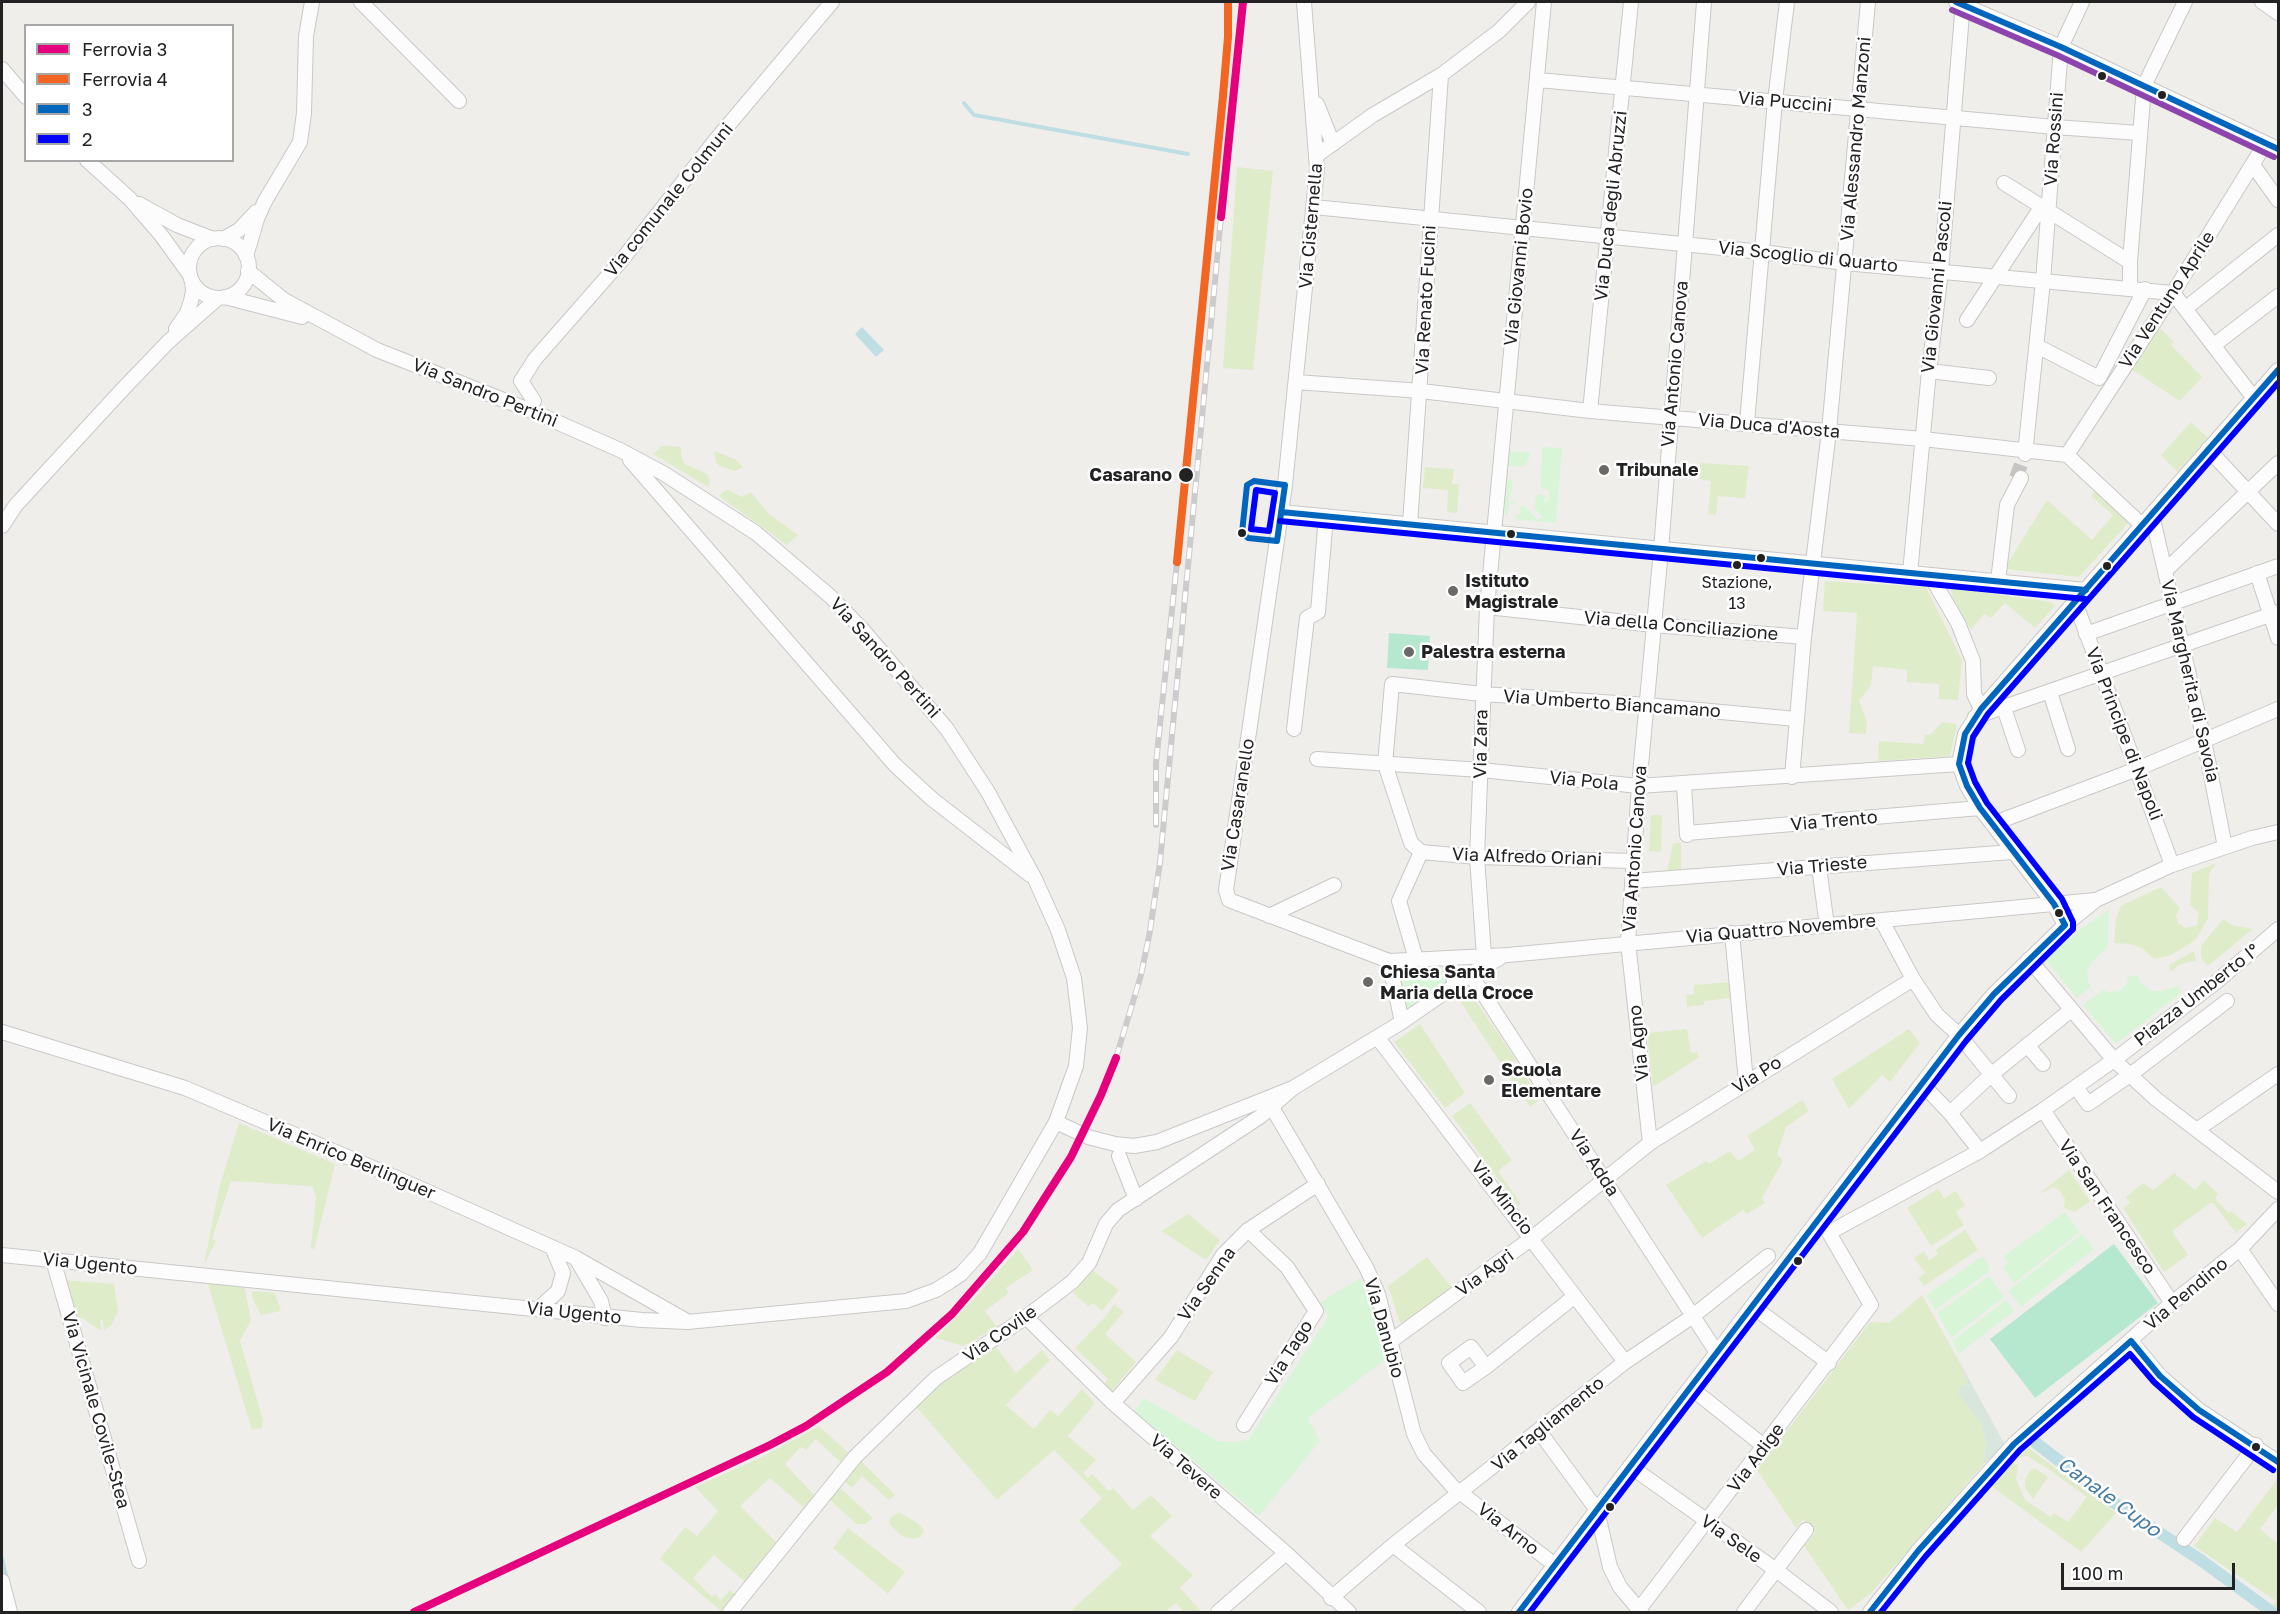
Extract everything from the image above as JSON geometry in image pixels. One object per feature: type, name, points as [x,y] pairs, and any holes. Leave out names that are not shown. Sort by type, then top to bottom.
[{"type":"street","points":[[2,526],[16,504],[168,342],[222,298],[241,288],[248,271],[246,256],[254,228],[265,201],[300,142],[304,113],[306,36],[312,2]]},
{"type":"street","points":[[361,2],[459,101]]},
{"type":"street","name":"Via comunale Colmuni","points":[[534,401],[521,381],[535,359],[621,261],[714,142],[832,2]]},
{"type":"street","points":[[1304,2],[1317,155]]},
{"type":"street","name":"Via Cisternella","points":[[1281,512],[1314,207],[1317,155],[1373,115],[1441,75],[1499,31],[1528,2]]},
{"type":"street","name":"Via Giovanni Bovio","points":[[1494,532],[1544,2]]},
{"type":"street","name":"Via Duca degli Abruzzi","points":[[1590,411],[1631,2]]},
{"type":"street","name":"Via Antonio Canova","points":[[1629,942],[1639,786],[1661,550],[1704,2]]},
{"type":"street","points":[[1747,423],[1775,101],[1787,2]]},
{"type":"street","name":"Via Alessandro Manzoni","points":[[1792,776],[1804,638],[1829,431],[1868,2]]},
{"type":"street","points":[[1961,2],[2272,147]]},
{"type":"street","name":"Via Giovanni Pascoli","points":[[1910,573],[1941,271],[1961,2]]},
{"type":"street","name":"Via Rossini","points":[[2028,453],[2043,281],[2045,208],[2055,127],[2061,47],[2082,2]]},
{"type":"street","points":[[2130,288],[2144,86],[2185,2]]},
{"type":"street","points":[[2262,2],[2278,14]]},
{"type":"street","points":[[2,69],[24,95]]},
{"type":"street","name":"Via Renato Fucini","points":[[1410,524],[1421,391],[1430,219],[1441,75]]},
{"type":"street","name":"Via Puccini","points":[[1538,80],[2139,133]]},
{"type":"street","points":[[1311,91],[1332,144]]},
{"type":"street","name":"Via Ventuno Aprile","points":[[2067,455],[2253,165],[2272,147]]},
{"type":"street","points":[[89,162],[130,199],[161,235],[202,293],[222,298]]},
{"type":"street","points":[[2253,165],[2278,201]]},
{"type":"street","points":[[2004,183],[2130,262]]},
{"type":"street","points":[[130,199],[177,225],[240,248],[246,256]]},
{"type":"street","points":[[168,342],[187,313],[193,291],[192,256],[197,248],[239,230],[265,201]]},
{"type":"street","name":"Via Scoglio di Quarto","points":[[1314,207],[1845,262],[2173,293]]},
{"type":"street","points":[[1966,320],[2045,208]]},
{"type":"street","points":[[2186,308],[2278,235]]},
{"type":"street","name":"Via Sandro Pertini","points":[[248,271],[284,300],[319,321],[377,350],[534,412],[620,450],[663,473],[756,533],[831,597],[862,628],[947,729],[988,792],[1035,879],[1070,962],[1080,1013],[1079,1047],[1076,1066],[1056,1122]]},
{"type":"street","points":[[2037,346],[2099,378],[2145,289]]},
{"type":"street","points":[[2173,293],[2253,396]]},
{"type":"street","points":[[2214,345],[2278,296]]},
{"type":"street","name":"Via Sandro Pertini","points":[[222,298],[319,321]]},
{"type":"street","points":[[2065,925],[2054,904],[2012,852],[1967,786],[1959,764],[1965,734],[1978,713],[2148,521],[2253,396],[2273,385],[2278,370]]},
{"type":"street","points":[[1929,371],[1989,378]]},
{"type":"street","name":"Via Duca d'Aosta","points":[[1296,382],[1421,391],[1590,411],[1923,439],[2028,453],[2067,455]]},
{"type":"street","points":[[2208,449],[2247,491],[2274,510],[2278,524]]},
{"type":"street","points":[[620,450],[639,469],[895,765],[924,792],[1035,879]]},
{"type":"street","points":[[2067,455],[2148,521]]},
{"type":"street","points":[[2165,571],[2278,464]]},
{"type":"street","points":[[1998,581],[2007,505],[2018,478]]},
{"type":"street","points":[[1281,512],[2086,590]]},
{"type":"street","name":"Via Casaranello","points":[[1281,512],[1226,895],[1233,903],[1389,961]]},
{"type":"street","points":[[1294,729],[1308,618],[1318,612],[1326,516]]},
{"type":"street","name":"Via Margherita di Savoia","points":[[2148,521],[2165,571],[2173,604],[2204,740],[2225,847]]},
{"type":"street","name":"Via Zara","points":[[1484,956],[1477,857],[1482,693],[1494,532]]},
{"type":"street","points":[[2086,634],[2278,566]]},
{"type":"street","points":[[2257,573],[2274,614],[2278,638]]},
{"type":"street","points":[[1930,575],[1958,623],[1972,661],[1978,713]]},
{"type":"street","name":"Via Principe di Napoli","points":[[2075,602],[2172,865]]},
{"type":"street","name":"Via della Conciliazione","points":[[1487,607],[1804,638]]},
{"type":"street","points":[[1978,713],[2004,708],[2274,614]]},
{"type":"street","name":"Via Umberto Biancamano","points":[[1385,764],[1392,684],[1796,719]]},
{"type":"street","points":[[2050,692],[2068,749]]},
{"type":"street","points":[[2004,708],[2018,750]]},
{"type":"street","points":[[1992,824],[2137,769],[2278,709]]},
{"type":"street","name":"Via Pola","points":[[1317,759],[1481,770],[1639,786],[1959,764]]},
{"type":"street","points":[[1385,764],[1412,843],[1421,852],[1399,901],[1416,959]]},
{"type":"street","name":"Via Trento","points":[[1684,784],[1687,834],[1980,808]]},
{"type":"street","points":[[1519,1612],[1959,1035],[2028,959],[2096,900],[2172,865],[2278,832]]},
{"type":"street","name":"Via Alfredo Oriani","points":[[1421,852],[1477,857],[1634,861]]},
{"type":"street","name":"Via Trieste","points":[[1632,881],[2012,852]]},
{"type":"street","points":[[1819,867],[1827,926]]},
{"type":"street","points":[[1269,916],[1334,885]]},
{"type":"street","points":[[2054,904],[2096,900]]},
{"type":"street","name":"Via Quattro Novembre","points":[[1389,961],[1508,955],[2054,904]]},
{"type":"street","points":[[1882,921],[1913,979],[1937,1015],[1959,1035],[2009,1096]]},
{"type":"street","name":"Piazza Umberto I°","points":[[2114,1060],[2223,976],[2278,929]]},
{"type":"street","points":[[1732,933],[1746,1082]]},
{"type":"street","name":"Via Agno","points":[[1629,942],[1650,1143]]},
{"type":"street","name":"Via Quattro Novembre","points":[[1455,986],[1508,955]]},
{"type":"street","points":[[1449,958],[1455,986]]},
{"type":"street","name":"Piazza Umberto I°","points":[[2028,959],[2130,1076],[2227,1001]]},
{"type":"street","points":[[1389,961],[1402,1022]]},
{"type":"street","name":"Via Adda","points":[[1471,975],[1717,1353]]},
{"type":"street","name":"Via Po","points":[[1605,1179],[1650,1143],[1913,979]]},
{"type":"street","name":"Via Covile","points":[[730,1612],[855,1457],[936,1378],[1026,1317],[1072,1282],[1089,1263],[1106,1224],[1118,1210],[1293,1088],[1402,1022],[1455,986]]},
{"type":"street","points":[[1950,1113],[1992,1074],[2071,1010]]},
{"type":"street","name":"Via Enrico Berlinguer","points":[[2,1032],[185,1088],[397,1178],[576,1258],[687,1322]]},
{"type":"street","name":"Via Mincio","points":[[1377,1036],[1625,1362]]},
{"type":"street","points":[[2028,1045],[2043,1064]]},
{"type":"street","points":[[1819,1219],[1830,1232],[1980,1151],[2114,1060]]},
{"type":"street","points":[[2198,1129],[2278,1074]]},
{"type":"street","points":[[2076,1087],[2088,1104],[2130,1076],[2156,1099],[2278,1191]]},
{"type":"street","points":[[1922,1084],[1950,1113],[1980,1151]]},
{"type":"street","points":[[1056,1122],[1102,1141],[1124,1146],[1144,1146],[1269,1104]]},
{"type":"street","name":"Via Danubio","points":[[1269,1104],[1366,1267],[1378,1294],[1413,1434],[1427,1458],[1453,1487],[1461,1492]]},
{"type":"street","name":"Via San Francesco","points":[[2043,1110],[2172,1303]]},
{"type":"street","name":"Via Ugento","points":[[2,1255],[605,1317],[687,1322],[892,1303],[906,1301],[936,1290],[961,1274],[980,1252],[1056,1122]]},
{"type":"street","points":[[1119,1156],[1136,1199]]},
{"type":"street","name":"Via Agri","points":[[1391,1341],[1532,1238],[1605,1179]]},
{"type":"street","name":"Via Senna","points":[[1113,1403],[1171,1337],[1223,1255],[1248,1230],[1318,1184]]},
{"type":"street","name":"Via Pendino","points":[[1870,1612],[1918,1551],[2014,1444],[2172,1303],[2240,1249],[2278,1209]]},
{"type":"street","name":"Via Tago","points":[[1244,1425],[1316,1311],[1287,1267],[1248,1230]]},
{"type":"street","name":"Via Adige","points":[[1639,1612],[1871,1305],[1830,1232]]},
{"type":"street","points":[[538,1309],[558,1291],[563,1273],[552,1247]]},
{"type":"street","points":[[2240,1249],[2278,1304]]},
{"type":"street","name":"Via Tagliamento","points":[[1331,1598],[1393,1545],[1625,1362],[1693,1316],[1768,1256]]},
{"type":"street","points":[[576,1258],[601,1301],[605,1317]]},
{"type":"street","name":"Via Vicinale Covile-Stea","points":[[53,1260],[139,1561]]},
{"type":"street","points":[[1486,1366],[1575,1296]]},
{"type":"street","points":[[1752,1306],[1829,1362]]},
{"type":"street","name":"Via Tevere","points":[[1026,1317],[1113,1403],[1286,1553],[1331,1598],[1349,1612]]},
{"type":"street","points":[[2131,1341],[2160,1376],[2199,1410],[2256,1445],[2278,1462]]},
{"type":"street","points":[[1691,1388],[1765,1447]]},
{"type":"street","points":[[1539,1431],[1598,1510],[1610,1567],[1620,1587],[1639,1612]]},
{"type":"street","points":[[2184,1539],[2256,1445]]},
{"type":"street","name":"Via Sele","points":[[1630,1466],[1831,1612]]},
{"type":"street","name":"Via Arno","points":[[1461,1492],[1555,1565]]},
{"type":"street","points":[[1744,1612],[1806,1530]]},
{"type":"street","points":[[1393,1545],[1479,1612]]},
{"type":"street","points":[[1218,1612],[1286,1553]]},
{"type":"street","points":[[2,1581],[10,1612]]},
{"type":"green space","points":[[1237,167],[1273,171],[1253,370],[1223,368]]},
{"type":"green space","points":[[2158,326],[2174,342],[2171,345],[2202,377],[2180,401],[2131,369]]},
{"type":"green space","points":[[2191,422],[2208,438],[2177,472],[2161,455]]},
{"type":"green space","points":[[662,446],[681,447],[681,456],[685,464],[707,474],[710,480],[708,487],[653,454]]},
{"type":"green space","points":[[1543,447],[1562,448],[1556,523],[1513,519],[1520,513],[1520,507],[1524,505],[1537,519],[1543,518],[1534,507],[1536,497],[1540,494],[1546,496],[1543,503],[1549,500],[1549,491],[1540,487]]},
{"type":"green space","points":[[714,451],[735,459],[743,467],[735,471],[720,466],[716,462]]},
{"type":"green space","points":[[1505,452],[1529,452],[1530,455],[1526,465],[1520,467],[1505,465]]},
{"type":"green space","points":[[1700,463],[1749,466],[1745,498],[1718,496],[1716,515],[1708,514],[1711,481],[1699,479],[1700,474],[1696,474]]},
{"type":"green space","points":[[1425,467],[1454,469],[1452,484],[1459,484],[1457,513],[1447,512],[1448,490],[1423,488]]},
{"type":"green space","points":[[1503,479],[1513,480],[1510,499],[1507,503],[1517,502],[1509,505],[1508,516],[1505,515],[1505,505],[1501,503]]},
{"type":"green space","points":[[729,490],[742,497],[751,492],[769,514],[798,535],[787,545],[719,496]]},
{"type":"green space","points":[[2096,491],[2129,522],[2079,577],[2004,569],[2047,500],[2092,540],[2113,515],[2091,496]]},
{"type":"green space","points":[[1825,581],[1926,587],[1962,660],[1958,700],[1939,699],[1939,684],[1907,682],[1907,670],[1873,666],[1871,685],[1859,701],[1867,722],[1866,734],[1849,733],[1857,613],[1823,611]]},
{"type":"green space","points":[[1950,588],[2051,602],[2055,606],[2035,628],[2005,603],[1991,618],[1984,614],[1971,630]]},
{"type":"green space","name":"Palestra esterna","points":[[1389,633],[1430,636],[1428,670],[1387,668]]},
{"type":"green space","points":[[1942,722],[1957,724],[1950,756],[1878,761],[1879,741],[1923,744],[1925,735],[1931,734]]},
{"type":"green space","points":[[1651,815],[1662,815],[1661,852],[1649,851]]},
{"type":"green space","points":[[1681,842],[1681,871],[1667,871],[1673,844]]},
{"type":"green space","points":[[2216,863],[2209,874],[2208,918],[2197,938],[2171,955],[2154,959],[2142,948],[2114,943],[2116,919],[2121,906],[2161,887],[2180,908],[2176,915],[2178,923],[2185,928],[2197,925],[2199,913],[2190,905],[2192,873]]},
{"type":"green space","points":[[2109,910],[2108,946],[2090,964],[2087,973],[2091,987],[2077,998],[2045,959],[2082,928]]},
{"type":"green space","points":[[2223,919],[2232,925],[2253,929],[2208,966],[2201,958],[2201,946]]},
{"type":"green space","points":[[2194,951],[2196,961],[2180,964],[2171,972],[2169,965]]},
{"type":"green space","points":[[1443,965],[1447,982],[1445,985],[1406,1008],[1399,975],[1402,970]]},
{"type":"green space","points":[[2137,975],[2140,983],[2152,991],[2179,986],[2181,993],[2116,1044],[2083,1005],[2103,990],[2120,991],[2127,983],[2128,976]]},
{"type":"green space","points":[[1729,982],[1731,998],[1704,1001],[1704,1005],[1687,1007],[1686,995],[1694,994],[1694,985]]},
{"type":"green space","points":[[1469,991],[1516,1060],[1504,1068],[1458,998]]},
{"type":"green space","points":[[1420,1024],[1465,1093],[1445,1108],[1394,1042]]},
{"type":"green space","points":[[1687,1029],[1691,1053],[1698,1052],[1698,1058],[1653,1087],[1647,1033]]},
{"type":"green space","points":[[1909,1029],[1920,1043],[1890,1082],[1882,1075],[1849,1109],[1832,1079]]},
{"type":"green space","points":[[1520,1068],[1540,1099],[1530,1107],[1509,1076]]},
{"type":"green space","points":[[1802,1100],[1809,1111],[1786,1127],[1777,1154],[1783,1161],[1762,1198],[1765,1203],[1747,1214],[1743,1210],[1702,1238],[1666,1185],[1706,1161],[1709,1164],[1730,1151],[1738,1161],[1755,1150],[1747,1136]]},
{"type":"green space","points":[[1470,1103],[1512,1160],[1498,1171],[1521,1204],[1518,1206],[1452,1116]]},
{"type":"green space","points":[[239,1123],[335,1164],[314,1250],[311,1248],[316,1197],[312,1186],[231,1181],[212,1239],[216,1241],[204,1265],[219,1188]]},
{"type":"green space","points":[[2069,1170],[2090,1201],[2075,1212],[2064,1208],[2065,1199],[2054,1187],[2039,1194]]},
{"type":"green space","points":[[2174,1173],[2195,1190],[2204,1180],[2218,1194],[2215,1199],[2229,1213],[2231,1211],[2247,1224],[2236,1233],[2213,1203],[2210,1203],[2172,1231],[2188,1255],[2164,1272],[2123,1208],[2130,1203],[2126,1197],[2143,1183],[2153,1190]]},
{"type":"green space","points":[[1938,1189],[1944,1198],[1956,1191],[1965,1206],[1956,1212],[1964,1225],[1931,1246],[1907,1208]]},
{"type":"green space","points":[[2065,1212],[2080,1232],[2014,1283],[2003,1268],[2008,1264],[2004,1256]]},
{"type":"green space","points":[[1188,1214],[1220,1240],[1206,1260],[1161,1231]]},
{"type":"green space","points":[[1965,1230],[1978,1250],[1924,1286],[1918,1278],[1925,1273],[1914,1258],[1924,1251],[1929,1260],[1938,1254],[1935,1250]]},
{"type":"green space","points":[[2082,1234],[2094,1249],[2021,1307],[2008,1291]]},
{"type":"green space","points":[[2114,1244],[2158,1303],[2035,1398],[1990,1339]]},
{"type":"green space","points":[[1018,1249],[1033,1270],[1006,1288],[1009,1293],[985,1311],[997,1327],[964,1346],[935,1338],[972,1301]]},
{"type":"green space","points":[[1983,1256],[1991,1270],[1935,1310],[1926,1295]]},
{"type":"green space","points":[[1427,1257],[1452,1288],[1407,1321],[1400,1323],[1388,1286]]},
{"type":"green space","points":[[1091,1269],[1119,1290],[1102,1311],[1093,1303],[1089,1307],[1073,1293]]},
{"type":"green space","points":[[1989,1276],[2004,1297],[1951,1338],[1937,1313]]},
{"type":"green space","points":[[1360,1278],[1386,1359],[1308,1418],[1320,1441],[1259,1516],[1134,1411],[1144,1398],[1218,1441],[1248,1440],[1328,1317],[1321,1302]]},
{"type":"green space","points":[[63,1280],[114,1284],[118,1311],[111,1326],[104,1330],[103,1320],[100,1321],[102,1330],[82,1318],[73,1319]]},
{"type":"green space","points":[[207,1281],[244,1285],[251,1320],[240,1341],[263,1420],[262,1428],[252,1430]]},
{"type":"green space","points":[[252,1291],[275,1293],[281,1311],[261,1315],[252,1298]]},
{"type":"green space","points":[[1922,1295],[1958,1359],[1968,1384],[1961,1387],[1966,1404],[1981,1423],[1986,1442],[1983,1465],[1870,1594],[1848,1610],[1804,1546],[1815,1533],[1803,1519],[1796,1528],[1757,1470],[1870,1322],[1889,1323]]},
{"type":"green space","points":[[2006,1300],[2014,1311],[1959,1354],[1952,1341]]},
{"type":"green space","points":[[1114,1304],[1124,1312],[1105,1334],[1136,1362],[1112,1391],[1104,1384],[1108,1379],[1075,1348],[1105,1317]]},
{"type":"green space","points":[[996,1347],[1016,1373],[1042,1350],[1050,1360],[1006,1405],[1034,1429],[1050,1410],[1058,1416],[1082,1389],[1095,1403],[1068,1436],[1096,1460],[1083,1473],[1088,1478],[1092,1474],[1109,1491],[1113,1488],[1133,1510],[1151,1495],[1172,1516],[1150,1536],[1193,1575],[1180,1588],[1202,1612],[1184,1612],[1176,1603],[1165,1612],[1075,1612],[1072,1610],[1122,1564],[1079,1521],[1102,1498],[1054,1450],[997,1500],[914,1404],[954,1370]]},
{"type":"green space","points":[[1177,1350],[1213,1372],[1195,1401],[1155,1380]]},
{"type":"green space","points":[[819,1426],[851,1455],[841,1463],[816,1439],[806,1450],[801,1447],[785,1464],[816,1497],[783,1535],[803,1507],[770,1478],[740,1506],[778,1544],[746,1583],[714,1555],[693,1578],[712,1597],[715,1594],[721,1600],[730,1590],[736,1595],[722,1612],[660,1559],[685,1527],[697,1536],[718,1511],[695,1487],[760,1458]]},
{"type":"green space","points":[[2023,1444],[2116,1513],[2081,1552],[1990,1485],[2009,1461],[2018,1465],[2016,1479],[2025,1500],[2051,1517],[2054,1513],[2068,1522],[2087,1497],[2027,1456],[2019,1458],[2016,1452]]},
{"type":"green space","points":[[861,1461],[895,1495],[889,1500],[862,1476],[852,1488],[844,1481]]},
{"type":"green space","points":[[2035,1468],[2048,1477],[2033,1499],[2025,1488],[2025,1479]]},
{"type":"green space","points":[[2278,1478],[2278,1505],[2260,1529],[2278,1544],[2278,1612],[2268,1612],[2276,1601],[2194,1546],[2215,1518],[2237,1532]]},
{"type":"green space","points":[[839,1487],[873,1518],[865,1524],[856,1524],[829,1499]]},
{"type":"green space","points":[[899,1512],[916,1522],[924,1530],[921,1537],[913,1539],[902,1536],[892,1527],[889,1523],[891,1517]]},
{"type":"green space","points":[[848,1528],[905,1572],[888,1594],[833,1548]]},
{"type":"shaded area","points":[[1958,1359],[2005,1445],[1983,1465],[1986,1442],[1981,1423],[1958,1393],[1961,1386],[1968,1384]]},
{"type":"water","points":[[862,327],[884,350],[876,357],[855,334]]},
{"type":"waterway","points":[[964,103],[974,115],[1188,154]]},
{"type":"waterway","name":"Canale Cupo","points":[[2036,1443],[2110,1500],[2202,1561],[2272,1612]]},
{"type":"waterway","points":[[2,1558],[7,1580]]},
{"type":"tunnel","points":[[2016,478],[2025,454]]},
{"type":"railway","points":[[1116,1058],[1141,975],[1160,862],[1221,217]]},
{"type":"railway","points":[[1156,825],[1156,763],[1177,562]]},
{"type":"rail line","name":"4","points":[[1177,562],[1223,96],[1228,37],[1228,2]]},
{"type":"rail line","name":"3","points":[[1221,217],[1243,2]]},
{"type":"rail line","name":"3","points":[[414,1612],[770,1445],[806,1426],[887,1372],[952,1314],[1023,1232],[1071,1157],[1116,1058]]},
{"type":"transit line","name":"3","points":[[1956,2],[2061,47],[2278,149]]},
{"type":"transit line","points":[[1952,10],[2057,55],[2274,157]]},
{"type":"transit line","name":"3","points":[[1519,1612],[1959,1035],[1994,994],[2065,925],[2054,904],[1980,808],[1967,786],[1959,764],[1965,734],[1981,709],[2278,370]]},
{"type":"transit line","name":"2","points":[[1530,1612],[1966,1041],[2001,1000],[2073,929],[2073,922],[2062,899],[1987,803],[1975,782],[1968,763],[1973,737],[1988,714],[2278,383]]},
{"type":"transit line","name":"3","points":[[1254,481],[1285,485],[1277,541],[1248,538],[1242,533],[1247,485],[1254,481]]},
{"type":"transit line","name":"2","points":[[1256,490],[1275,493],[1269,531],[1251,529],[1256,490]]},
{"type":"transit line","name":"3","points":[[1281,512],[2086,590]]},
{"type":"transit line","name":"2","points":[[1280,521],[2085,599]]},
{"type":"transit line","name":"3","points":[[1870,1612],[1918,1551],[2014,1444],[2131,1341],[2160,1376],[2199,1410],[2278,1462]]},
{"type":"transit line","name":"2","points":[[1881,1612],[1925,1557],[2020,1450],[2130,1354],[2154,1382],[2193,1417],[2273,1470]]},
{"type":"place","name":"Tribunale","points":[[1604,470]]},
{"type":"place","name":"Casarano","points":[[1186,475]]},
{"type":"place","name":"Stazione, 13","points":[[1737,565]]},
{"type":"place","name":"Istituto Magistrale","points":[[1453,591]]},
{"type":"place","name":"Palestra esterna","points":[[1409,652]]},
{"type":"place","name":"Chiesa Santa Maria della Croce","points":[[1368,982]]},
{"type":"place","name":"Scuola Elementare","points":[[1489,1080]]}]
